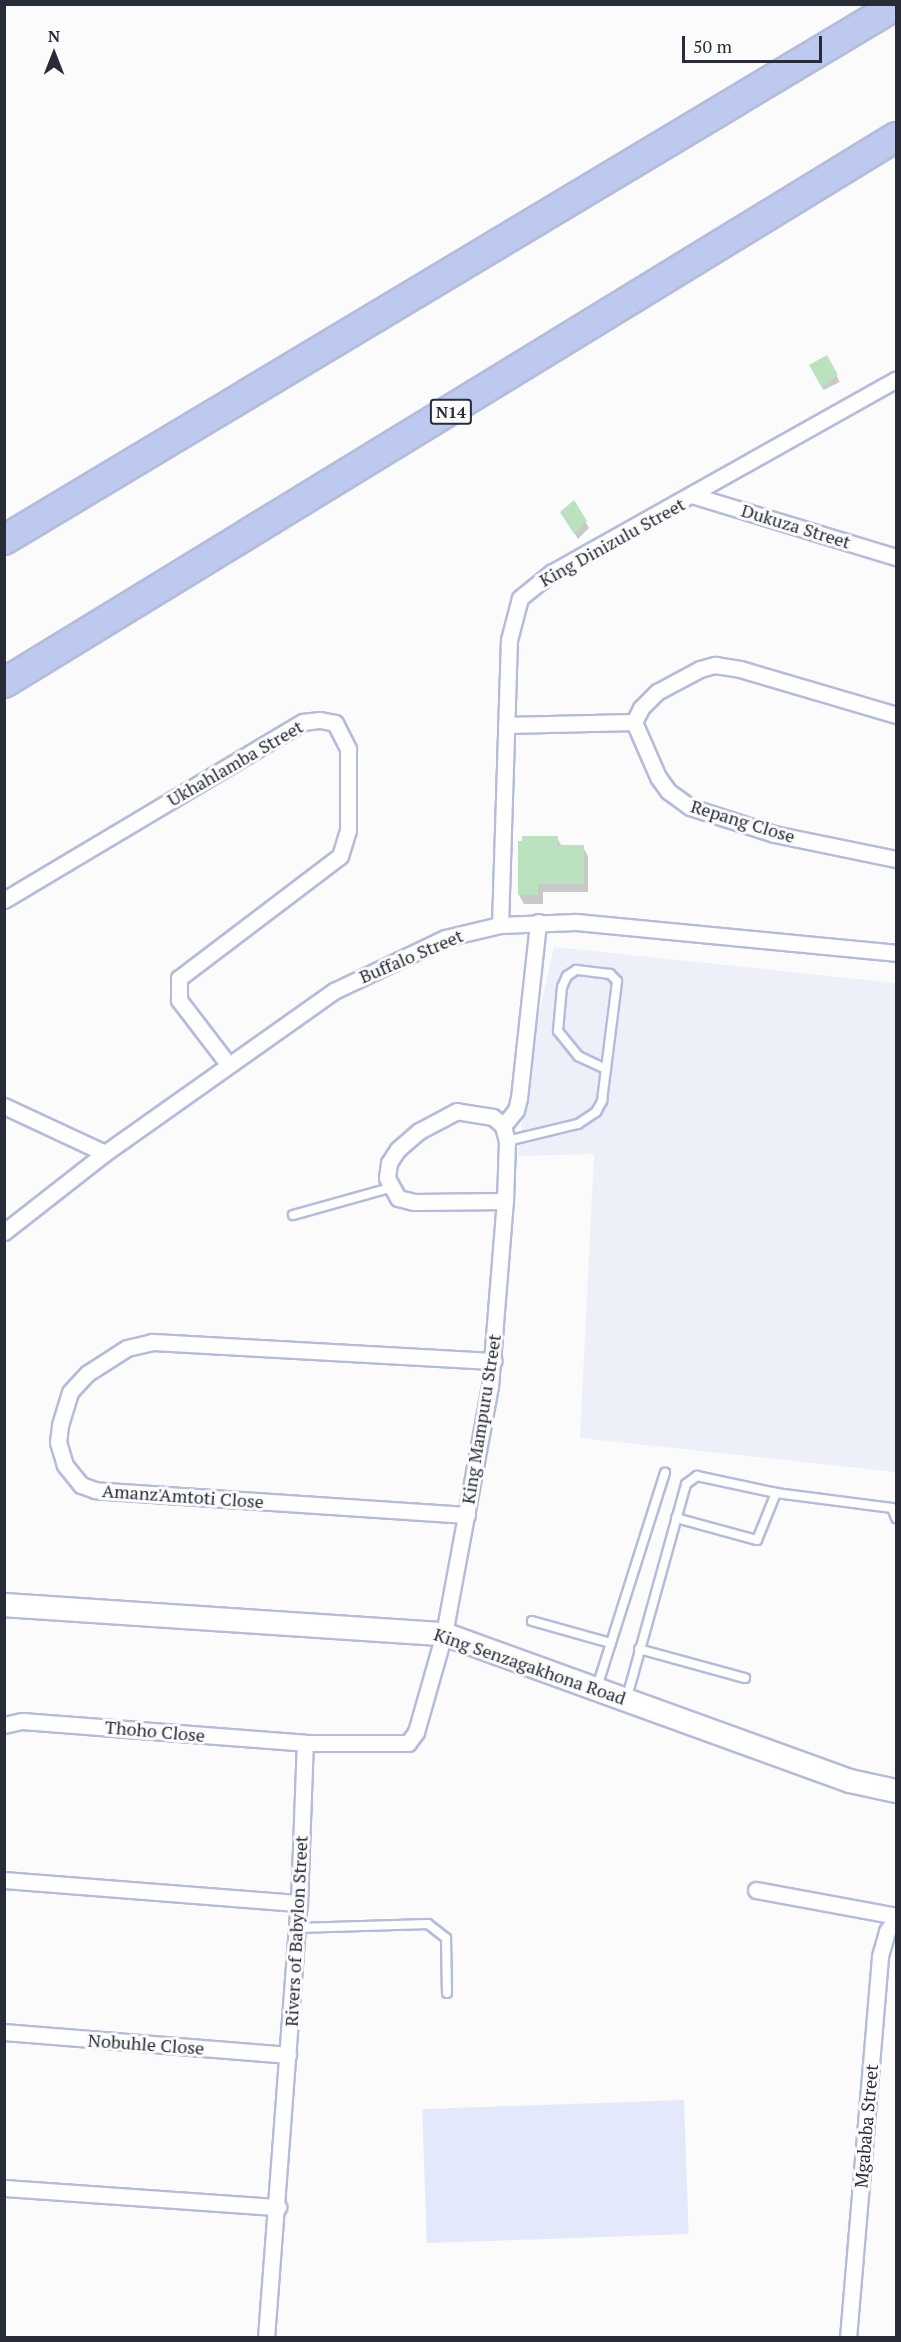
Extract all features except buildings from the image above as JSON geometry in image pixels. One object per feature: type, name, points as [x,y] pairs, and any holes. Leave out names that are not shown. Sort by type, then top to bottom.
[{"type":"highway","points":[[4,540],[897,5]]},
{"type":"highway","name":"N14","points":[[4,683],[274,522],[897,137]]},
{"type":"highway","points":[[782,206],[897,154]]},
{"type":"street","name":"King Dinizulu Street","points":[[500,925],[509,640],[520,598],[551,573],[695,496],[897,379]]},
{"type":"street","points":[[882,387],[897,393]]},
{"type":"street","name":"Dukuza Street","points":[[695,496],[897,557]]},
{"type":"street","points":[[506,725],[634,722],[641,708],[657,692],[700,669],[715,665],[740,669],[897,715]]},
{"type":"street","name":"Ukhahlamba Street","points":[[4,900],[303,722],[320,720],[335,723],[348,749],[348,830],[340,856],[178,978],[179,1000],[228,1064]]},
{"type":"street","name":"Repang Close","points":[[634,722],[657,777],[690,807],[774,834],[897,859]]},
{"type":"street","name":"Buffalo Street","points":[[4,1232],[105,1153],[334,991],[375,969],[445,938],[500,925],[538,922],[603,924],[897,953]]},
{"type":"street","name":"King Mampuru Street","points":[[444,1634],[493,1361],[504,1201],[505,1134],[519,1098],[538,922]]},
{"type":"street","points":[[4,1106],[105,1153]]},
{"type":"street","points":[[504,1201],[414,1202],[398,1198],[390,1188],[387,1178],[389,1163],[398,1149],[437,1118],[457,1111],[477,1112],[493,1116],[505,1134]]},
{"type":"street","name":"Amanz'Amtoti Close","points":[[467,1515],[95,1490],[81,1485],[65,1466],[58,1442],[60,1425],[70,1392],[88,1373],[128,1348],[152,1342],[493,1361]]},
{"type":"street","name":"King Senzagakhona Road","points":[[4,1605],[444,1634],[850,1781],[897,1791]]},
{"type":"street","points":[[305,1743],[408,1743],[416,1732],[444,1634]]},
{"type":"street","name":"Thoho Close","points":[[4,1725],[43,1722],[305,1743]]},
{"type":"street","name":"Rivers of Babylon Street","points":[[266,2337],[278,2208],[299,1903],[305,1743]]},
{"type":"street","points":[[4,1880],[299,1903]]},
{"type":"street","name":"Mgababa Street","points":[[756,1890],[897,1917],[887,1931],[880,1956],[848,2337]]},
{"type":"street","name":"Nobuhle Close","points":[[4,2032],[288,2055]]},
{"type":"street","points":[[4,2188],[278,2208]]},
{"type":"lane","points":[[505,1134],[578,1124],[596,1112],[602,1101],[606,1069],[616,981],[609,974],[576,970],[567,976],[562,987],[558,1031],[578,1056],[606,1069]]},
{"type":"lane","points":[[292,1215],[390,1188]]},
{"type":"lane","points":[[597,1688],[664,1473]]},
{"type":"lane","points":[[626,1699],[686,1484],[697,1476],[776,1493],[892,1508],[897,1518]]},
{"type":"lane","points":[[676,1518],[757,1540],[776,1493]]},
{"type":"lane","points":[[532,1621],[611,1643]]},
{"type":"lane","points":[[639,1649],[745,1678]]},
{"type":"lane","points":[[297,1928],[428,1924],[446,1938],[447,1993]]},
{"type":"shaded area","points":[[554,947],[896,983],[896,1472],[580,1438],[594,1154],[518,1156],[530,1054]]},
{"type":"shaded area","points":[[684,2100],[689,2234],[427,2243],[422,2109]]}]
